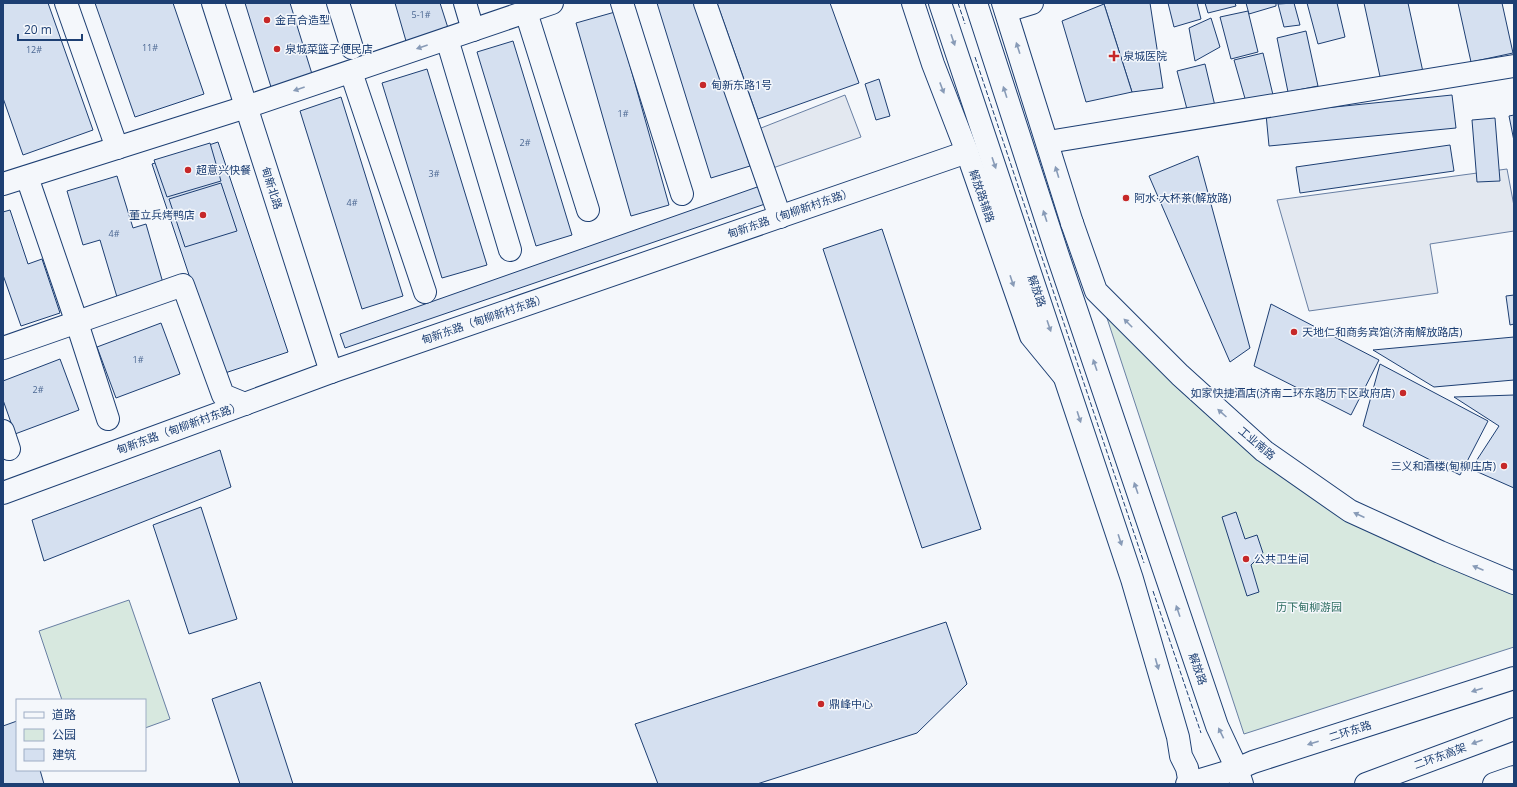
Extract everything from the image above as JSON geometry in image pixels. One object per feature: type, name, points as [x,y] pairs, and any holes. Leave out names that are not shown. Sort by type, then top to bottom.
[{"type":"main road","points":[[66,3],[117,148]]},
{"type":"main road","name":"甸新北路","points":[[213,3],[331,372]]},
{"type":"main road","points":[[338,3],[352,48]]},
{"type":"main road","points":[[465,3],[473,30]]},
{"type":"main road","points":[[3,184],[246,107],[350,72],[473,30],[515,10],[552,3]]},
{"type":"main road","points":[[622,3],[682,194]]},
{"type":"main road","points":[[705,3],[780,217]]},
{"type":"main road","name":"解放路辅路","points":[[913,3],[933,64],[967,152],[1031,336],[1066,380]]},
{"type":"main road","name":"解放路","points":[[940,3],[1132,579],[1178,737],[1181,756],[1187,768],[1189,784]]},
{"type":"main road","name":"解放路","points":[[976,3],[1058,258],[1217,726],[1240,776]]},
{"type":"main road","points":[[1032,3],[1004,7],[1048,142],[1072,222],[1058,258],[1087,268]]},
{"type":"main road","points":[[515,10],[588,210]]},
{"type":"main road","points":[[447,39],[510,250]]},
{"type":"main road","points":[[1048,142],[1514,66]]},
{"type":"main road","points":[[350,72],[425,292]]},
{"type":"main road","name":"甸新东路（甸柳新村东路）","points":[[3,493],[331,372],[967,152]]},
{"type":"main road","points":[[27,177],[108,419]]},
{"type":"main road","name":"工业南路","points":[[1072,222],[1096,291],[1180,375],[1264,451],[1350,511],[1440,552],[1514,583]]},
{"type":"main road","points":[[3,348],[184,286],[223,395],[245,404]]},
{"type":"main road","points":[[1132,579],[1163,567]]},
{"type":"main road","name":"二环东路","points":[[1189,784],[1240,776],[1253,762],[1514,678]]},
{"type":"main road","name":"二环东高架","points":[[1366,784],[1514,729]]},
{"type":"main road","points":[[1494,784],[1514,777]]},
{"type":"green space","name":"历下甸柳游园","points":[[1104,309],[1262,454],[1514,587],[1514,647],[1244,734]]},
{"type":"green space","points":[[129,600],[170,719],[146,728],[146,699],[62,699],[39,631]]},
{"type":"shaded area","points":[[845,95],[861,137],[770,169],[756,130]]},
{"type":"shaded area","points":[[1507,169],[1514,206],[1514,231],[1430,244],[1438,293],[1309,311],[1277,200]]},
{"type":"building","points":[[3,3],[48,3],[93,130],[23,155],[3,98]]},
{"type":"building","points":[[95,3],[173,3],[204,94],[135,117]]},
{"type":"building","points":[[245,3],[290,3],[312,74],[271,87]]},
{"type":"building","points":[[395,3],[440,3],[448,28],[406,41]]},
{"type":"building","name":"甸新东路1号","points":[[657,3],[699,3],[750,166],[711,178]]},
{"type":"building","points":[[717,3],[830,3],[859,83],[758,119]]},
{"type":"building","points":[[1150,3],[1163,88],[1132,92],[1104,4]]},
{"type":"building","points":[[1168,3],[1197,3],[1201,19],[1174,27]]},
{"type":"building","points":[[1205,3],[1235,3],[1236,6],[1208,13]]},
{"type":"building","points":[[1246,3],[1276,3],[1276,6],[1249,14]]},
{"type":"building","points":[[1294,3],[1300,25],[1284,27],[1278,4]]},
{"type":"building","points":[[1307,3],[1337,3],[1345,37],[1318,44]]},
{"type":"building","points":[[1364,3],[1408,3],[1423,72],[1381,81]]},
{"type":"building","points":[[1458,3],[1502,3],[1513,53],[1471,62]]},
{"type":"building","points":[[1104,4],[1132,92],[1086,102],[1062,21]]},
{"type":"building","points":[[1248,11],[1258,52],[1231,59],[1220,17]]},
{"type":"building","points":[[615,12],[669,205],[631,216],[576,23]]},
{"type":"building","points":[[1211,18],[1220,47],[1195,61],[1189,28]]},
{"type":"building","points":[[1306,31],[1318,86],[1288,92],[1277,38]]},
{"type":"building","points":[[513,41],[572,235],[536,246],[477,52]]},
{"type":"building","points":[[1263,53],[1273,95],[1246,102],[1234,60]]},
{"type":"building","points":[[1205,64],[1215,106],[1188,113],[1177,71]]},
{"type":"building","points":[[427,69],[487,265],[442,278],[382,83]]},
{"type":"building","points":[[879,79],[890,116],[876,120],[865,84]]},
{"type":"building","points":[[1452,95],[1456,128],[1269,146],[1266,114]]},
{"type":"building","points":[[341,97],[403,296],[362,309],[300,111]]},
{"type":"building","points":[[1514,115],[1514,141],[1509,116]]},
{"type":"building","points":[[1495,118],[1500,181],[1477,182],[1472,120]]},
{"type":"building","points":[[218,142],[288,352],[222,374],[152,164]]},
{"type":"building","name":"超意兴快餐","points":[[210,143],[221,181],[167,197],[154,160]]},
{"type":"building","points":[[1450,145],[1454,171],[1300,193],[1296,167]]},
{"type":"building","points":[[1198,156],[1250,348],[1230,362],[1149,176]]},
{"type":"building","points":[[117,176],[133,228],[146,224],[163,283],[117,297],[100,240],[83,245],[67,191]]},
{"type":"building","name":"董立兵烤鸭店","points":[[221,183],[237,231],[185,247],[169,199]]},
{"type":"building","points":[[760,186],[765,204],[345,348],[340,334]]},
{"type":"building","points":[[10,210],[28,264],[42,259],[60,313],[21,326],[3,275],[3,212]]},
{"type":"building","points":[[882,229],[981,529],[922,548],[823,249]]},
{"type":"building","points":[[1514,295],[1514,324],[1510,325],[1506,296]]},
{"type":"building","name":"天地仁和商务宾馆(济南解放路店)","points":[[1271,304],[1379,360],[1351,415],[1254,366]]},
{"type":"building","points":[[161,323],[180,374],[116,398],[97,347]]},
{"type":"building","points":[[1514,337],[1514,380],[1434,387],[1373,350]]},
{"type":"building","points":[[60,359],[79,410],[15,434],[3,400],[3,381]]},
{"type":"building","name":"如家快捷酒店(济南二环东路历下区政府店)","points":[[1380,364],[1488,421],[1460,475],[1363,426]]},
{"type":"building","points":[[1514,395],[1514,488],[1471,469],[1499,426],[1454,397]]},
{"type":"building","points":[[220,450],[231,487],[44,561],[32,520]]},
{"type":"building","points":[[201,507],[237,619],[189,634],[153,525]]},
{"type":"building","name":"公共卫生间","points":[[1236,512],[1245,539],[1257,535],[1263,553],[1251,565],[1259,592],[1247,596],[1222,517]]},
{"type":"building","name":"鼎峰中心","points":[[946,622],[967,684],[917,733],[757,784],[658,784],[635,724]]},
{"type":"building","points":[[260,682],[293,784],[240,784],[212,699]]},
{"type":"building","points":[[16,721],[16,771],[40,771],[44,784],[3,784],[3,726]]},
{"type":"fence","points":[[958,3],[965,24]]},
{"type":"fence","points":[[975,57],[1144,563]]},
{"type":"fence","points":[[1153,591],[1201,733]]},
{"type":"place","name":"金百合造型","points":[[267,20]]},
{"type":"place","name":"泉城菜篮子便民店","points":[[277,49]]},
{"type":"place","name":"泉城医院","points":[[1114,56]]},
{"type":"place","name":"甸新东路1号","points":[[703,85]]},
{"type":"place","name":"超意兴快餐","points":[[188,170]]},
{"type":"place","name":"阿水·大杯茶(解放路)","points":[[1126,198]]},
{"type":"place","name":"董立兵烤鸭店","points":[[203,215]]},
{"type":"place","name":"天地仁和商务宾馆(济南解放路店)","points":[[1294,332]]},
{"type":"place","name":"如家快捷酒店(济南二环东路历下区政府店)","points":[[1403,393]]},
{"type":"place","name":"三义和酒楼(甸柳庄店)","points":[[1504,466]]},
{"type":"place","name":"公共卫生间","points":[[1246,559]]},
{"type":"place","name":"鼎峰中心","points":[[821,704]]}]
